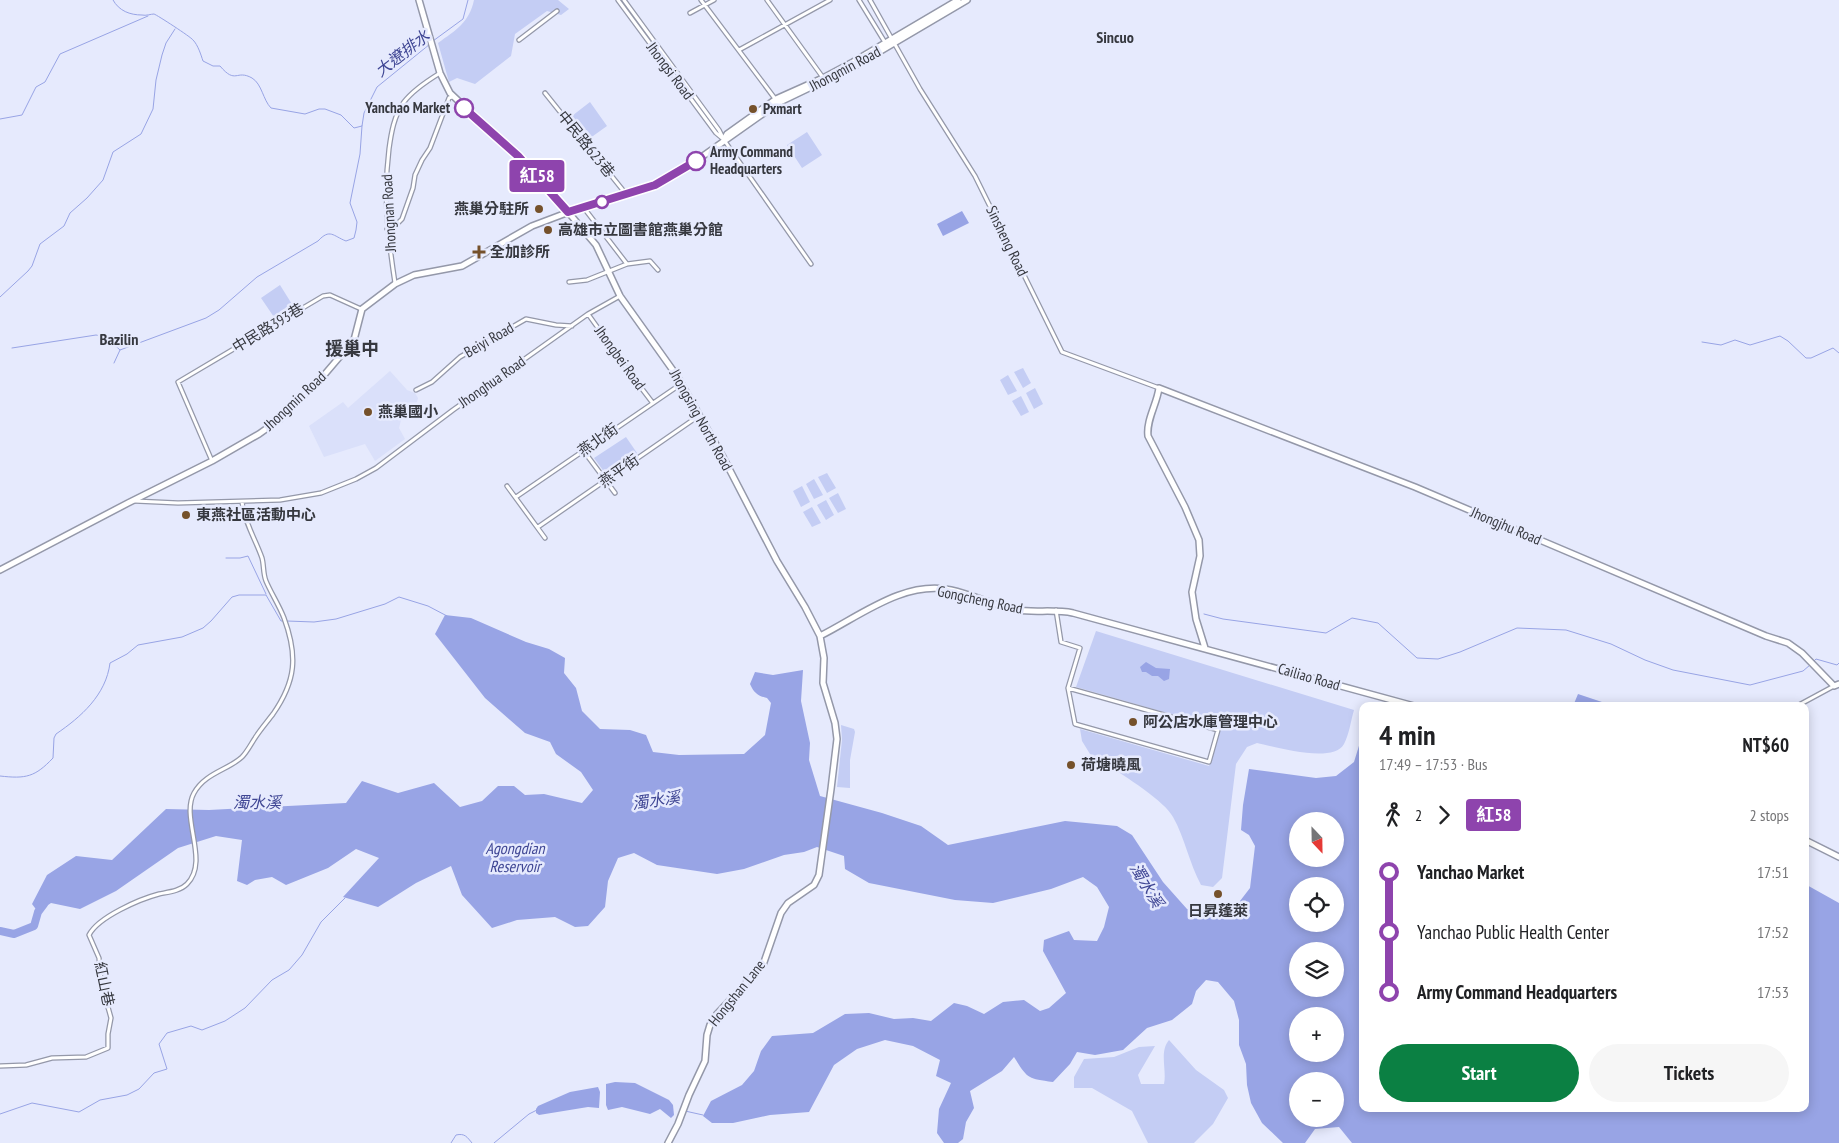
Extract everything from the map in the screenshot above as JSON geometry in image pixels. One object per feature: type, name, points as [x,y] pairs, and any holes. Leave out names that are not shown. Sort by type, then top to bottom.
[{"type":"street","points":[[387,229],[395,226],[402,220],[413,188],[415,175],[430,148],[449,98],[452,97],[440,73],[419,0]]},
{"type":"street","name":"Jhongsi Road","points":[[618,0],[716,133],[724,140]]},
{"type":"street","name":"Jhongsi Road","points":[[624,0],[704,109],[811,264]]},
{"type":"street","points":[[701,0],[777,101]]},
{"type":"street","points":[[690,13],[714,0]]},
{"type":"street","points":[[767,0],[824,80]]},
{"type":"street","points":[[739,50],[830,0]]},
{"type":"street","points":[[859,0],[885,44]]},
{"type":"street","name":"Sinsheng Road","points":[[870,0],[975,176],[1062,352],[1159,388]]},
{"type":"street","name":"Jhongmin Road","points":[[824,80],[893,41],[958,0]]},
{"type":"street","name":"Jhongmin Road","points":[[0,570],[212,461],[259,434],[280,419],[314,387],[352,344],[362,309],[395,284],[414,275],[462,266],[532,226],[568,212],[655,185],[686,168],[777,101],[824,80],[967,0]]},
{"type":"street","points":[[520,40],[557,11]]},
{"type":"street","name":"Jhongnan Road","points":[[395,284],[387,229],[385,193],[390,138],[394,123],[404,101],[424,83],[440,73]]},
{"type":"street","name":"中民路623巷","points":[[545,93],[626,194]]},
{"type":"street","name":"Jhongsing North Road","points":[[452,97],[518,156],[596,246],[620,296],[681,383],[700,415],[777,561],[820,636],[824,658],[823,683],[835,723],[836,739],[832,789]]},
{"type":"street","points":[[584,208],[627,264]]},
{"type":"street","points":[[569,282],[587,280],[627,264],[650,261],[658,270]]},
{"type":"street","name":"中民路393巷","points":[[212,461],[178,382],[322,296],[330,296],[362,309]]},
{"type":"street","name":"Jhonghua Road","points":[[132,501],[178,503],[280,500],[321,493],[356,480],[376,468],[453,410],[588,314],[620,296]]},
{"type":"street","name":"Jhongbei Road","points":[[588,314],[652,402]]},
{"type":"street","name":"Beiyi Road","points":[[416,390],[432,382],[460,357],[526,319],[572,326]]},
{"type":"street","name":"燕北街","points":[[516,498],[681,383]]},
{"type":"street","points":[[1159,388],[1147,430],[1148,436],[1185,507],[1199,540],[1200,556],[1192,592],[1199,633],[1205,648]]},
{"type":"street","name":"Jhongjhu Road","points":[[1159,388],[1224,415],[1415,487],[1766,636],[1788,643],[1806,656],[1836,685]]},
{"type":"street","name":"燕平街","points":[[538,526],[700,415]]},
{"type":"street","points":[[583,450],[615,493]]},
{"type":"street","points":[[507,486],[546,538]]},
{"type":"street","name":"紅山巷","points":[[0,1066],[26,1065],[52,1058],[86,1057],[108,1048],[111,1018],[106,1000],[109,992],[101,981],[99,958],[89,935],[96,925],[109,915],[144,899],[180,889],[186,885],[196,865],[191,804],[195,792],[201,783],[242,757],[282,698],[294,667],[292,648],[284,618],[265,579],[262,560],[244,518],[242,502]]},
{"type":"street","name":"Gongcheng Road","points":[[820,636],[892,597],[907,592],[928,589],[949,590],[1022,611],[1056,610],[1073,613],[1205,648]]},
{"type":"street","points":[[1056,610],[1061,642],[1080,648],[1068,688],[1075,724],[1209,762],[1218,730],[1068,688]]},
{"type":"street","name":"Cailiao Road","points":[[1205,648],[1400,702]]},
{"type":"street","points":[[1804,702],[1836,685]]},
{"type":"street","name":"Hongshan Lane","points":[[668,1143],[705,1061],[710,1024],[763,965],[781,913],[788,903],[814,885],[819,875],[832,789]]},
{"type":"street","points":[[1809,842],[1839,857]]},
{"type":"shaded area","points":[[474,0],[558,0],[569,9],[561,15],[547,11],[515,34],[511,56],[475,84],[457,78],[449,82],[438,43],[461,25],[469,15]]},
{"type":"shaded area","points":[[590,102],[607,126],[586,141],[568,119]]},
{"type":"shaded area","points":[[807,132],[822,155],[802,168],[787,145]]},
{"type":"shaded area","points":[[280,285],[295,309],[276,320],[261,298]]},
{"type":"shaded area","points":[[1023,368],[1031,383],[1023,388],[1014,372]]},
{"type":"shaded area","name":"燕巢國小","points":[[390,371],[407,390],[415,393],[418,398],[417,402],[402,416],[399,428],[405,439],[375,461],[365,444],[324,457],[309,426],[343,402],[348,408]]},
{"type":"shaded area","points":[[1008,375],[1017,391],[1008,395],[1000,380]]},
{"type":"shaded area","points":[[1035,388],[1043,404],[1034,409],[1026,393]]},
{"type":"shaded area","points":[[1021,396],[1029,412],[1021,416],[1012,401]]},
{"type":"shaded area","points":[[626,437],[637,453],[605,473],[594,458]]},
{"type":"shaded area","points":[[827,473],[836,488],[827,493],[818,477]]},
{"type":"shaded area","points":[[814,479],[823,495],[814,499],[806,484]]},
{"type":"shaded area","points":[[802,486],[810,502],[801,507],[793,491]]},
{"type":"shaded area","points":[[838,493],[846,509],[838,513],[829,498]]},
{"type":"shaded area","points":[[826,500],[834,515],[826,520],[817,505]]},
{"type":"shaded area","points":[[812,507],[821,523],[812,527],[803,512]]},
{"type":"shaded area","points":[[1096,631],[1354,710],[1346,740],[1338,750],[1317,754],[1257,743],[1247,747],[1236,764],[1222,878],[1213,887],[1201,885],[1177,825],[1167,809],[1148,792],[1090,754],[1082,741],[1080,729],[1209,766],[1220,728],[1076,687]]},
{"type":"shaded area","points":[[841,725],[854,729],[855,732],[850,760],[850,788],[837,787],[842,740]]},
{"type":"shaded area","points":[[1169,1040],[1196,1070],[1224,1090],[1228,1098],[1213,1124],[1194,1143],[1148,1143],[1132,1111],[1092,1088],[1074,1088],[1074,1077],[1084,1059],[1114,1057],[1139,1047],[1155,1046],[1138,1075],[1141,1084],[1164,1084],[1164,1050]]},
{"type":"water","points":[[962,211],[969,223],[943,236],[937,224]]},
{"type":"water","name":"Agongdian Reservoir","points":[[445,615],[471,618],[526,642],[549,649],[565,658],[564,673],[576,688],[582,711],[600,729],[630,730],[646,735],[653,752],[679,755],[744,754],[765,735],[771,703],[767,698],[757,694],[750,684],[755,672],[773,675],[803,670],[801,701],[810,743],[809,760],[820,796],[921,826],[948,845],[1065,821],[1117,826],[1132,835],[1163,882],[1187,909],[1208,912],[1225,909],[1240,901],[1250,888],[1255,846],[1249,835],[1241,830],[1249,769],[1316,778],[1336,776],[1354,762],[1359,746],[1359,1112],[1809,1112],[1809,886],[1839,903],[1839,1143],[1352,1143],[1339,1127],[1315,1129],[1305,1143],[1283,1143],[1262,1123],[1251,1103],[1247,1085],[1246,1064],[1239,1045],[1239,1020],[1234,1001],[1218,982],[1206,980],[1196,991],[1192,1004],[1172,1020],[1147,1028],[1123,1050],[1095,1055],[1077,1052],[1070,1064],[1053,1082],[1038,1080],[1029,1076],[1022,1070],[1014,1057],[1002,1071],[970,1091],[974,1108],[966,1122],[963,1139],[958,1143],[944,1143],[937,1133],[939,1109],[951,1083],[936,1076],[940,1060],[913,1046],[885,1040],[857,1049],[834,1065],[809,1112],[770,1115],[733,1123],[712,1123],[703,1116],[711,1101],[742,1085],[754,1071],[761,1051],[772,1036],[813,1033],[845,1014],[869,1013],[894,1019],[913,1018],[931,1021],[954,1003],[967,1006],[984,1014],[1003,1002],[1024,1000],[1040,1011],[1049,1008],[1066,993],[1043,951],[1044,940],[1069,931],[1074,940],[1097,941],[1104,927],[1109,907],[1097,887],[1083,877],[1051,889],[993,903],[955,900],[869,883],[845,869],[844,856],[817,847],[804,852],[784,855],[744,869],[717,874],[657,865],[634,853],[618,858],[608,881],[605,907],[588,926],[575,927],[555,917],[517,920],[492,928],[462,895],[451,866],[416,883],[378,907],[343,897],[379,858],[356,849],[328,868],[286,885],[272,877],[255,880],[247,885],[237,881],[242,840],[216,836],[178,848],[116,891],[80,909],[51,903],[38,912],[32,904],[47,875],[76,856],[112,860],[166,809],[209,810],[346,803],[362,781],[398,793],[434,783],[460,807],[482,801],[498,786],[514,786],[525,795],[544,794],[582,803],[593,790],[581,772],[556,754],[550,742],[525,733],[485,698],[435,634]]},
{"type":"water","points":[[1146,662],[1156,668],[1170,669],[1169,679],[1164,681],[1158,676],[1142,672],[1140,667]]},
{"type":"water","points":[[1578,694],[1602,702],[1575,702]]},
{"type":"water","points":[[615,1082],[635,1083],[669,1100],[673,1105],[674,1115],[671,1118],[660,1109],[650,1114],[622,1107],[608,1110],[606,1105],[606,1084]]},
{"type":"water","points":[[598,1087],[600,1092],[599,1108],[588,1107],[539,1115],[536,1113],[538,1106],[570,1092]]},
{"type":"waterway","name":"大遼排水","points":[[113,0],[125,12],[138,15],[154,14],[181,31],[195,42],[203,61],[213,66],[220,66],[230,75],[242,75],[252,78],[258,84],[271,108],[305,114],[325,109],[341,115],[354,128],[362,126],[364,113],[377,87],[430,44]]},
{"type":"waterway","name":"大遼排水","points":[[433,41],[463,19],[468,0]]},
{"type":"waterway","points":[[0,119],[22,115],[36,87],[45,82],[60,54],[148,16]]},
{"type":"waterway","points":[[0,297],[32,266],[40,244],[64,226],[70,213],[103,180],[113,152],[141,134],[153,109],[156,80],[162,55],[166,43],[175,29]]},
{"type":"waterway","points":[[12,348],[96,335],[106,337],[120,350],[206,318],[219,310],[257,277],[326,235],[332,234],[346,241],[354,238],[357,222],[350,203],[360,154],[362,126]]},
{"type":"waterway","points":[[1702,342],[1721,345],[1735,340],[1750,345],[1780,336],[1806,358],[1811,358],[1833,348],[1839,353]]},
{"type":"waterway","points":[[114,363],[120,350]]},
{"type":"waterway","points":[[226,558],[248,556],[266,594]]},
{"type":"waterway","points":[[0,776],[23,777],[35,773],[47,764],[53,758],[56,734],[83,713],[98,695],[108,675],[110,663],[127,654],[138,645],[182,637],[203,628],[232,597],[239,595],[266,595],[281,621],[283,621]]},
{"type":"waterway","points":[[287,621],[314,622],[336,619],[385,604],[399,597],[428,606],[447,616]]},
{"type":"waterway","points":[[1204,614],[1223,619],[1326,633],[1352,618],[1378,623],[1417,658],[1438,659],[1460,652],[1517,628],[1566,630],[1611,644],[1645,660],[1673,670],[1750,685],[1803,671],[1810,665]]},
{"type":"waterway","points":[[1812,663],[1816,659],[1837,665],[1839,663]]},
{"type":"waterway","points":[[0,1114],[32,1103],[79,1112],[100,1100],[127,1095],[139,1089],[154,1073],[167,1069],[159,1044],[167,1033],[191,1026],[202,1030],[225,1021],[245,1008],[272,980],[289,970],[302,955],[321,922],[345,898]]},
{"type":"waterway","name":"濁水溪","points":[[0,931],[14,934],[34,926],[38,912],[44,904]]},
{"type":"waterway","points":[[494,1143],[529,1114],[537,1110]]},
{"type":"waterway","points":[[685,1111],[703,1115]]},
{"type":"waterway","points":[[451,1143],[456,1135],[466,1136],[472,1143]]},
{"type":"bus line","name":"紅58","points":[[464,108],[518,156],[562,203],[568,212],[655,185],[696,161]]},
{"type":"place","name":"Yanchao Market","points":[[464,108]]},
{"type":"place","name":"Pxmart","points":[[753,109]]},
{"type":"place","name":"Army Command Headquarters","points":[[696,161]]},
{"type":"place","name":"燕巢分駐所","points":[[539,209]]},
{"type":"place","name":"高雄市立圖書館燕巢分館","points":[[548,230]]},
{"type":"place","name":"全加診所","points":[[479,252]]},
{"type":"place","name":"燕巢國小","points":[[368,412]]},
{"type":"place","name":"東燕社區活動中心","points":[[186,515]]},
{"type":"place","name":"阿公店水庫管理中心","points":[[1133,722]]},
{"type":"place","name":"荷塘曉風","points":[[1071,765]]},
{"type":"place","name":"日昇蓬萊","points":[[1218,894]]},
{"type":"district","name":"Sincuo","points":[[1115,37]]},
{"type":"district","name":"Bazilin","points":[[119,339]]},
{"type":"district","name":"援巢中","points":[[352,349]]}]
